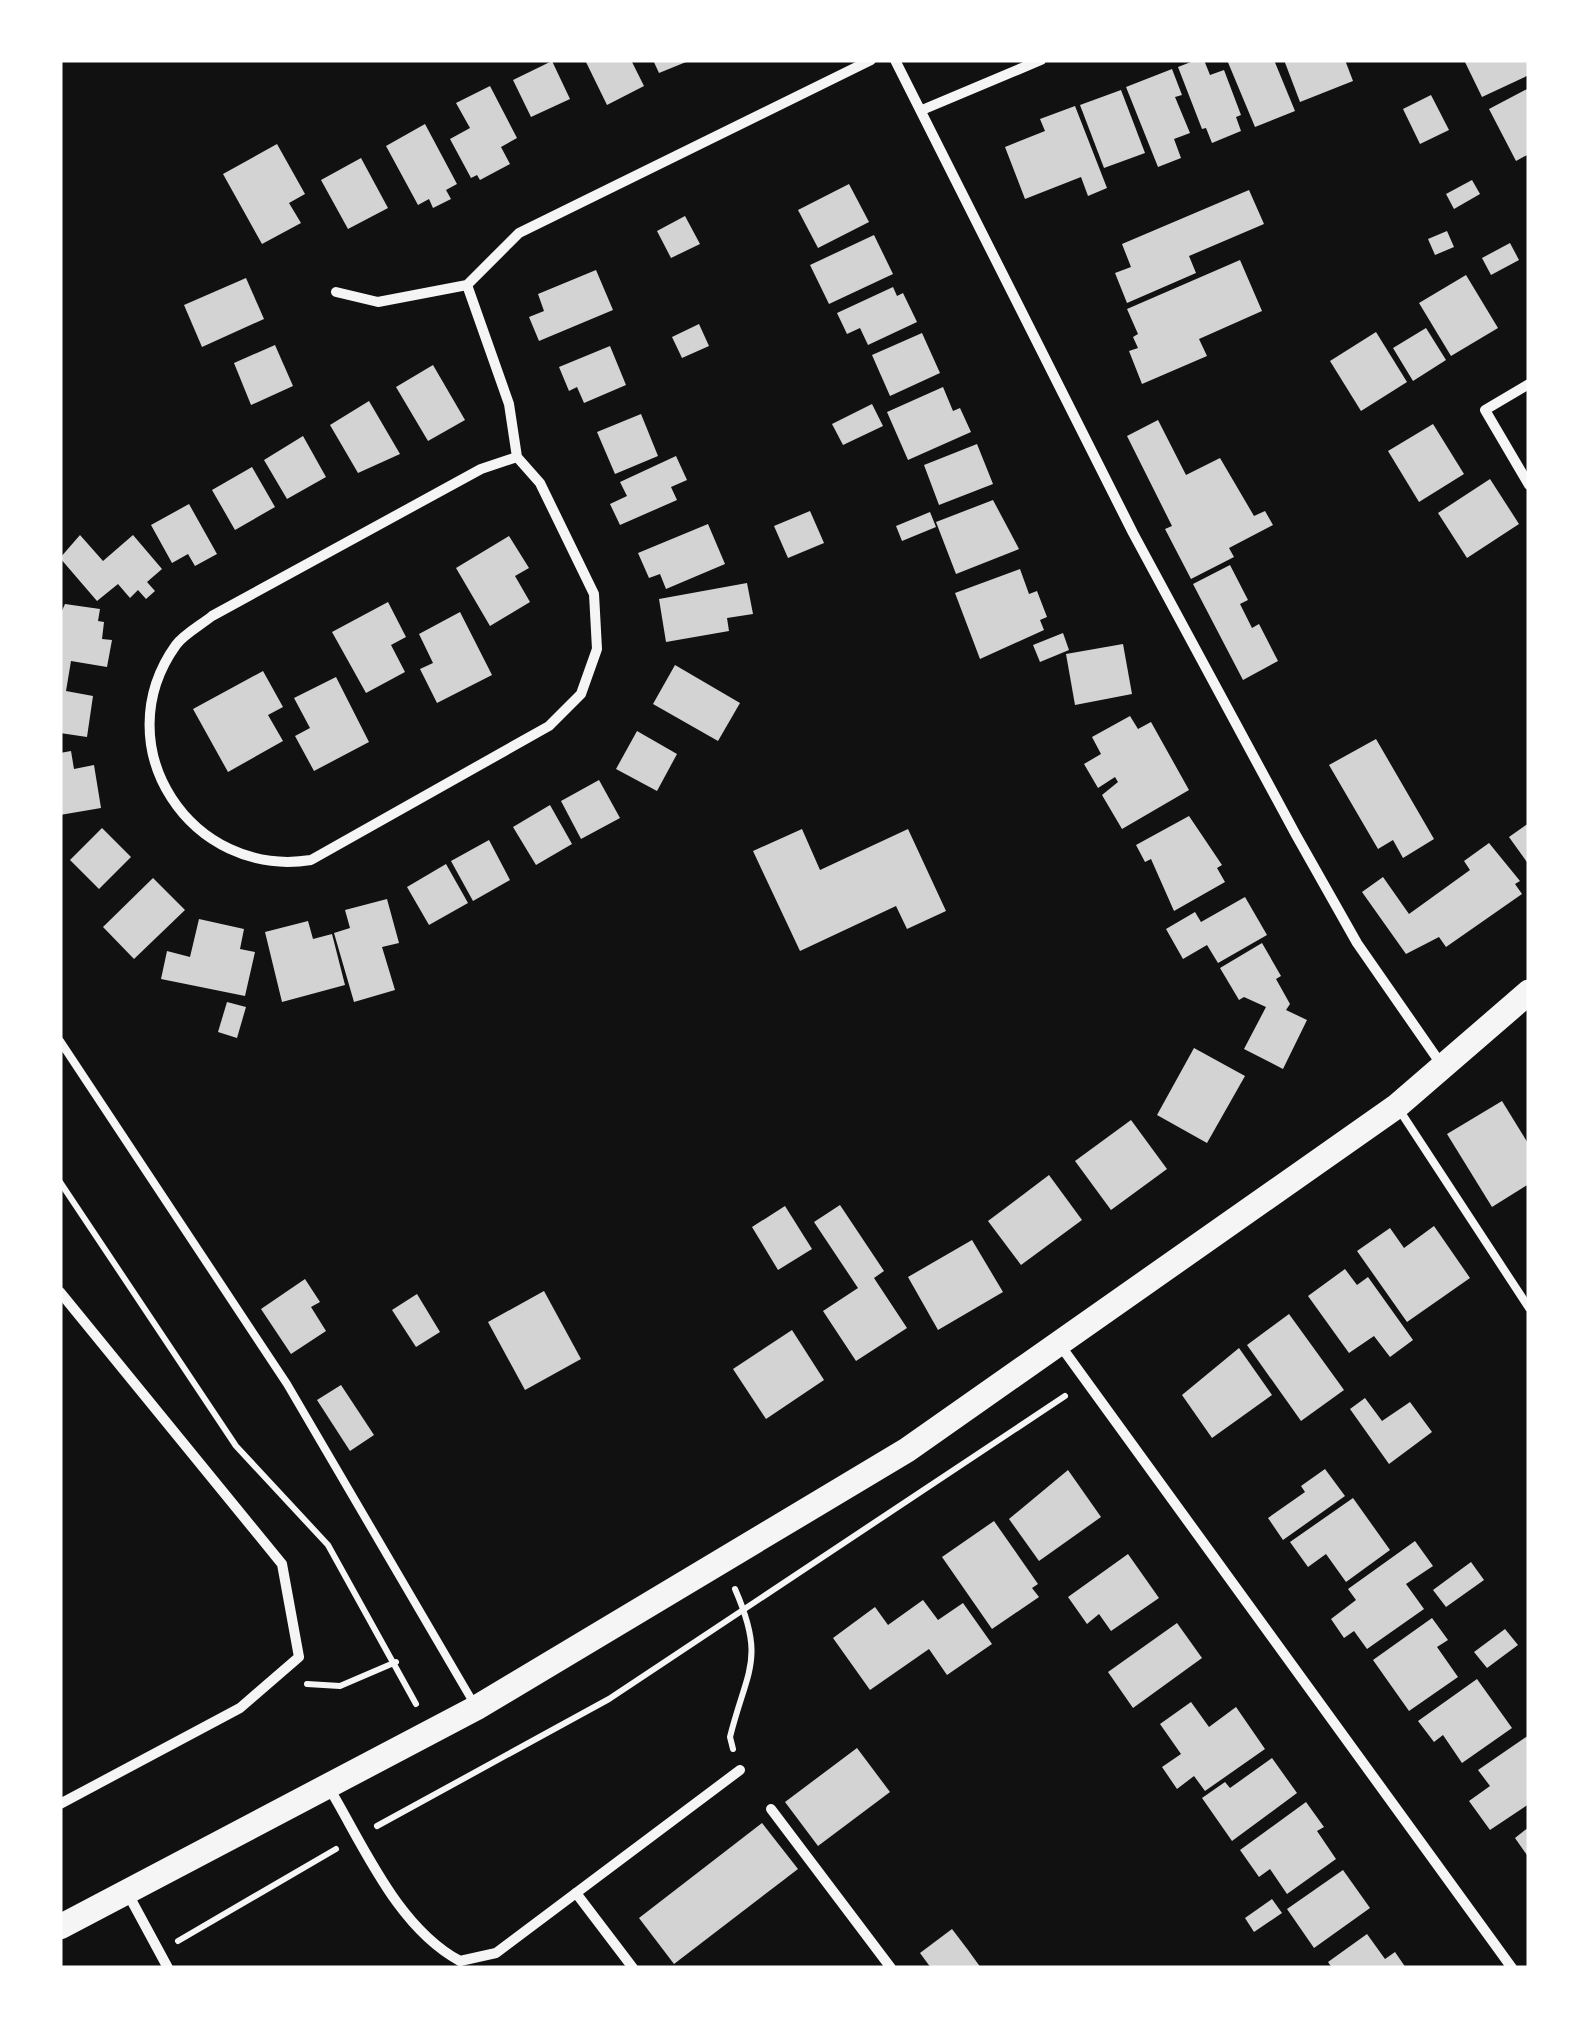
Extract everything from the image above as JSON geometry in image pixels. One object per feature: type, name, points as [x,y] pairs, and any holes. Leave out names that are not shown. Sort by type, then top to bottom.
[{"type":"main road","points":[[60,1927],[476,1708],[907,1450],[1397,1106],[1529,992]]},
{"type":"street","points":[[336,292],[378,302],[467,285],[519,233],[871,60]]},
{"type":"street","points":[[895,60],[1133,533],[1296,835],[1381,981],[1443,1066]]},
{"type":"street","points":[[922,110],[1041,60]]},
{"type":"street","points":[[467,285],[509,404],[517,457],[540,482],[594,594],[597,649],[580,694],[549,726],[311,860],[285,864],[256,860],[194,829],[171,800],[156,766],[149,729],[154,698],[176,644],[212,616],[481,470],[517,457]]},
{"type":"street","points":[[1529,384],[1485,410],[1529,486]]},
{"type":"street","points":[[60,1292],[282,1564],[299,1657],[240,1708],[60,1804]]},
{"type":"street","points":[[1060,1346],[1089,1380],[1512,1968]]},
{"type":"street","points":[[327,1785],[406,1913],[435,1947],[458,1965],[496,1952],[740,1770]]},
{"type":"street","points":[[771,1809],[891,1968]]},
{"type":"street","points":[[127,1891],[168,1968]]},
{"type":"street","points":[[576,1893],[633,1968]]},
{"type":"lane","points":[[60,1040],[287,1384],[476,1708]]},
{"type":"lane","points":[[1397,1106],[1529,1308]]},
{"type":"path","points":[[60,1182],[236,1446],[328,1545],[396,1662],[429,1732]]},
{"type":"path","points":[[157,1953],[358,1836],[608,1700],[1089,1380]]},
{"type":"path","points":[[722,1561],[754,1638],[754,1663],[730,1737],[740,1770]]},
{"type":"path","points":[[270,1682],[340,1686],[396,1662]]},
{"type":"building","points":[[585,60],[631,60],[644,86],[607,105]]},
{"type":"building","points":[[653,60],[691,60],[659,73]]},
{"type":"building","points":[[1204,60],[1210,75],[1224,70],[1241,115],[1236,117],[1241,131],[1212,143],[1206,128],[1202,129],[1178,67]]},
{"type":"building","points":[[1227,60],[1274,60],[1295,111],[1255,127]]},
{"type":"building","points":[[1284,60],[1345,60],[1353,81],[1300,102]]},
{"type":"building","points":[[1464,60],[1529,60],[1529,75],[1482,97]]},
{"type":"building","points":[[552,61],[570,99],[531,117],[513,80]]},
{"type":"building","points":[[1172,69],[1182,95],[1175,97],[1190,133],[1174,139],[1181,158],[1158,167],[1126,87]]},
{"type":"building","points":[[490,86],[517,138],[501,147],[510,164],[480,180],[477,175],[471,178],[450,139],[470,128],[456,103]]},
{"type":"building","points":[[1529,88],[1529,154],[1516,161],[1489,109]]},
{"type":"building","points":[[1121,90],[1145,153],[1104,168],[1080,105]]},
{"type":"building","points":[[1431,95],[1449,130],[1420,144],[1403,109]]},
{"type":"building","points":[[1075,106],[1107,188],[1088,196],[1081,177],[1025,199],[1005,147],[1045,131],[1040,119]]},
{"type":"building","points":[[425,124],[457,184],[446,190],[451,199],[433,208],[429,199],[418,205],[386,146]]},
{"type":"building","points":[[277,144],[305,194],[289,203],[301,223],[262,244],[223,174]]},
{"type":"building","points":[[361,158],[388,208],[348,229],[321,180]]},
{"type":"building","points":[[1472,180],[1480,194],[1454,209],[1446,194]]},
{"type":"building","points":[[849,184],[869,222],[818,248],[798,210]]},
{"type":"building","points":[[1249,190],[1264,224],[1189,256],[1196,273],[1127,303],[1115,273],[1131,267],[1122,244]]},
{"type":"building","points":[[685,216],[700,244],[671,258],[657,231]]},
{"type":"building","points":[[1447,231],[1454,247],[1435,255],[1428,239]]},
{"type":"building","points":[[874,235],[893,274],[829,304],[810,265]]},
{"type":"building","points":[[1510,243],[1519,260],[1491,275],[1482,258]]},
{"type":"building","points":[[1240,260],[1262,311],[1199,339],[1207,356],[1142,384],[1129,351],[1138,348],[1133,337],[1138,334],[1127,309]]},
{"type":"building","points":[[596,270],[613,310],[539,341],[529,317],[544,311],[538,294]]},
{"type":"building","points":[[1466,275],[1498,328],[1451,356],[1419,303]]},
{"type":"building","points":[[246,278],[264,319],[202,347],[184,305]]},
{"type":"building","points":[[893,287],[897,296],[903,293],[917,322],[868,345],[860,328],[847,334],[837,313]]},
{"type":"building","points":[[699,324],[709,346],[682,358],[672,337]]},
{"type":"building","points":[[1426,328],[1446,360],[1413,381],[1393,348]]},
{"type":"building","points":[[1376,332],[1407,382],[1361,411],[1330,361]]},
{"type":"building","points":[[922,333],[940,373],[890,396],[872,355]]},
{"type":"building","points":[[275,345],[293,386],[251,405],[234,363]]},
{"type":"building","points":[[610,346],[626,385],[584,403],[577,387],[569,391],[559,367]]},
{"type":"building","points":[[433,365],[465,420],[428,441],[396,387]]},
{"type":"building","points":[[943,387],[953,411],[960,408],[971,432],[908,460],[887,412]]},
{"type":"building","points":[[369,401],[400,454],[358,473],[330,425]]},
{"type":"building","points":[[872,404],[883,426],[843,445],[832,424]]},
{"type":"building","points":[[641,414],[658,456],[615,474],[597,432]]},
{"type":"building","points":[[1158,420],[1186,475],[1220,458],[1254,516],[1265,511],[1273,525],[1229,548],[1234,557],[1191,579],[1165,529],[1172,526],[1127,436]]},
{"type":"building","points":[[1433,424],[1464,474],[1419,502],[1388,451]]},
{"type":"building","points":[[303,436],[326,477],[287,499],[264,460]]},
{"type":"building","points":[[977,444],[993,484],[939,505],[924,465]]},
{"type":"building","points":[[676,456],[687,480],[671,487],[677,500],[620,525],[610,504],[627,496],[620,482]]},
{"type":"building","points":[[252,467],[275,507],[235,530],[212,490]]},
{"type":"building","points":[[1490,479],[1519,524],[1467,558],[1438,513]]},
{"type":"building","points":[[993,500],[1019,549],[956,574],[936,522]]},
{"type":"building","points":[[189,504],[217,554],[195,566],[188,554],[172,563],[151,525]]},
{"type":"building","points":[[810,511],[824,543],[788,558],[774,526]]},
{"type":"building","points":[[930,512],[936,527],[902,541],[896,526]]},
{"type":"building","points":[[708,524],[725,564],[666,589],[660,574],[649,578],[638,553]]},
{"type":"building","points":[[80,535],[103,561],[133,535],[162,569],[147,582],[155,591],[146,599],[138,590],[130,598],[118,584],[97,601],[60,558]]},
{"type":"building","points":[[509,536],[529,568],[515,576],[530,602],[490,626],[456,568]]},
{"type":"building","points":[[1230,565],[1248,600],[1240,604],[1252,628],[1259,624],[1278,661],[1243,680],[1193,584]]},
{"type":"building","points":[[1020,569],[1029,594],[1037,591],[1047,617],[1040,620],[1044,630],[980,659],[955,593]]},
{"type":"building","points":[[747,583],[753,614],[727,618],[729,631],[666,642],[659,599]]},
{"type":"building","points":[[388,602],[406,637],[391,645],[405,672],[366,693],[332,632]]},
{"type":"building","points":[[65,604],[100,609],[98,621],[104,622],[102,639],[112,640],[107,667],[71,661],[66,691],[93,696],[87,737],[60,733],[60,615]]},
{"type":"building","points":[[460,612],[492,675],[437,703],[420,669],[433,663],[419,634]]},
{"type":"building","points":[[1063,633],[1069,650],[1040,662],[1033,645]]},
{"type":"building","points":[[1123,644],[1132,694],[1075,705],[1066,654]]},
{"type":"building","points":[[675,665],[740,703],[718,741],[653,704]]},
{"type":"building","points":[[263,671],[283,707],[268,715],[283,741],[228,772],[193,709]]},
{"type":"building","points":[[336,677],[369,742],[314,771],[295,736],[310,728],[294,698]]},
{"type":"building","points":[[1130,716],[1138,729],[1151,722],[1189,790],[1122,829],[1102,795],[1118,782],[1115,777],[1098,788],[1084,764],[1101,754],[1092,737]]},
{"type":"building","points":[[637,731],[677,754],[657,791],[616,769]]},
{"type":"building","points":[[1376,739],[1434,839],[1403,858],[1393,840],[1378,849],[1329,765]]},
{"type":"building","points":[[71,751],[74,769],[94,765],[101,808],[60,815],[60,753]]},
{"type":"building","points":[[599,780],[620,818],[581,839],[561,801]]},
{"type":"building","points":[[550,805],[572,844],[536,865],[513,827]]},
{"type":"building","points":[[1189,816],[1222,865],[1217,868],[1225,882],[1174,911],[1151,859],[1145,862],[1136,845]]},
{"type":"building","points":[[1529,823],[1529,865],[1509,837]]},
{"type":"building","points":[[102,828],[131,857],[99,889],[70,860]]},
{"type":"building","points":[[802,829],[820,870],[908,829],[946,911],[907,929],[896,906],[800,951],[753,851]]},
{"type":"building","points":[[489,840],[510,880],[473,901],[451,861]]},
{"type":"building","points":[[1489,843],[1520,881],[1515,884],[1522,894],[1446,947],[1439,937],[1406,954],[1362,892],[1383,877],[1409,914],[1470,870],[1464,861]]},
{"type":"building","points":[[446,864],[468,903],[429,925],[407,887]]},
{"type":"building","points":[[153,878],[185,910],[134,959],[103,927]]},
{"type":"building","points":[[1245,897],[1267,935],[1218,963],[1207,945],[1183,959],[1166,929],[1195,912],[1201,922]]},
{"type":"building","points":[[387,899],[399,943],[382,947],[395,990],[354,1002],[334,933],[350,928],[345,910]]},
{"type":"building","points":[[199,919],[244,929],[240,949],[255,952],[245,996],[161,979],[167,951],[190,957]]},
{"type":"building","points":[[308,921],[313,939],[332,934],[345,985],[282,1002],[265,932]]},
{"type":"building","points":[[1262,943],[1281,976],[1276,979],[1290,1004],[1286,1010],[1307,1020],[1283,1069],[1244,1049],[1266,1007],[1244,997],[1239,1000],[1220,968]]},
{"type":"building","points":[[227,1002],[246,1007],[237,1038],[218,1032]]},
{"type":"building","points":[[1194,1048],[1245,1076],[1207,1143],[1157,1115]]},
{"type":"building","points":[[1502,1101],[1529,1145],[1529,1184],[1492,1207],[1447,1134]]},
{"type":"building","points":[[1131,1120],[1167,1169],[1111,1210],[1075,1161]]},
{"type":"building","points":[[1049,1175],[1082,1220],[1021,1265],[988,1221]]},
{"type":"building","points":[[840,1205],[884,1271],[874,1278],[907,1328],[856,1361],[823,1311],[858,1288],[814,1222]]},
{"type":"building","points":[[785,1206],[812,1249],[778,1270],[752,1227]]},
{"type":"building","points":[[1434,1226],[1470,1278],[1407,1322],[1357,1251],[1390,1228],[1404,1248]]},
{"type":"building","points":[[972,1240],[1003,1292],[938,1330],[908,1277]]},
{"type":"building","points":[[1345,1269],[1357,1285],[1368,1277],[1413,1340],[1390,1357],[1374,1336],[1349,1353],[1308,1296]]},
{"type":"building","points":[[305,1279],[320,1302],[311,1307],[326,1331],[291,1354],[261,1309]]},
{"type":"building","points":[[544,1291],[581,1359],[525,1390],[488,1322]]},
{"type":"building","points":[[417,1294],[440,1332],[416,1347],[392,1310]]},
{"type":"building","points":[[1289,1314],[1344,1390],[1301,1421],[1247,1345]]},
{"type":"building","points":[[792,1330],[824,1380],[766,1419],[733,1369]]},
{"type":"building","points":[[1239,1348],[1272,1395],[1212,1438],[1182,1395]]},
{"type":"building","points":[[341,1385],[374,1435],[350,1451],[317,1400]]},
{"type":"building","points":[[1365,1398],[1382,1421],[1410,1402],[1432,1432],[1389,1464],[1350,1409]]},
{"type":"building","points":[[1325,1469],[1345,1496],[1283,1540],[1268,1518],[1305,1492],[1301,1486]]},
{"type":"building","points":[[1068,1470],[1101,1517],[1039,1561],[1009,1519]]},
{"type":"building","points":[[1353,1498],[1390,1550],[1346,1582],[1326,1554],[1308,1567],[1290,1542]]},
{"type":"building","points":[[994,1521],[1038,1584],[1032,1588],[1039,1597],[992,1629],[942,1557]]},
{"type":"building","points":[[1415,1541],[1433,1566],[1406,1584],[1424,1609],[1367,1649],[1354,1631],[1344,1638],[1331,1619],[1356,1600],[1348,1589]]},
{"type":"building","points":[[1128,1554],[1159,1598],[1111,1631],[1099,1614],[1087,1624],[1068,1597]]},
{"type":"building","points":[[1471,1562],[1484,1580],[1446,1607],[1433,1590]]},
{"type":"building","points":[[923,1600],[938,1620],[963,1603],[992,1644],[947,1675],[929,1649],[870,1690],[833,1638],[875,1607],[888,1625]]},
{"type":"building","points":[[1432,1618],[1448,1640],[1437,1647],[1458,1677],[1409,1711],[1373,1660]]},
{"type":"building","points":[[1177,1623],[1202,1658],[1133,1708],[1108,1672]]},
{"type":"building","points":[[1505,1629],[1518,1645],[1487,1668],[1474,1652]]},
{"type":"building","points":[[1477,1679],[1512,1728],[1462,1763],[1443,1735],[1434,1742],[1418,1721]]},
{"type":"building","points":[[1191,1702],[1209,1727],[1236,1707],[1265,1749],[1205,1791],[1194,1776],[1177,1789],[1162,1767],[1181,1754],[1160,1724]]},
{"type":"building","points":[[1529,1735],[1529,1804],[1490,1830],[1469,1801],[1490,1786],[1478,1770]]},
{"type":"building","points":[[857,1748],[890,1792],[818,1846],[785,1802]]},
{"type":"building","points":[[1272,1758],[1297,1793],[1232,1841],[1202,1798],[1225,1782],[1230,1788]]},
{"type":"building","points":[[1306,1802],[1324,1827],[1317,1831],[1336,1859],[1287,1894],[1270,1869],[1259,1877],[1240,1850]]},
{"type":"building","points":[[762,1823],[798,1869],[674,1964],[639,1918]]},
{"type":"building","points":[[1529,1827],[1529,1858],[1515,1838]]},
{"type":"building","points":[[1343,1870],[1370,1908],[1314,1948],[1287,1909]]},
{"type":"building","points":[[1272,1899],[1282,1913],[1254,1932],[1245,1918]]},
{"type":"building","points":[[952,1929],[981,1968],[931,1968],[920,1953]]},
{"type":"building","points":[[1367,1934],[1385,1959],[1395,1952],[1406,1968],[1332,1968],[1328,1962]]}]
